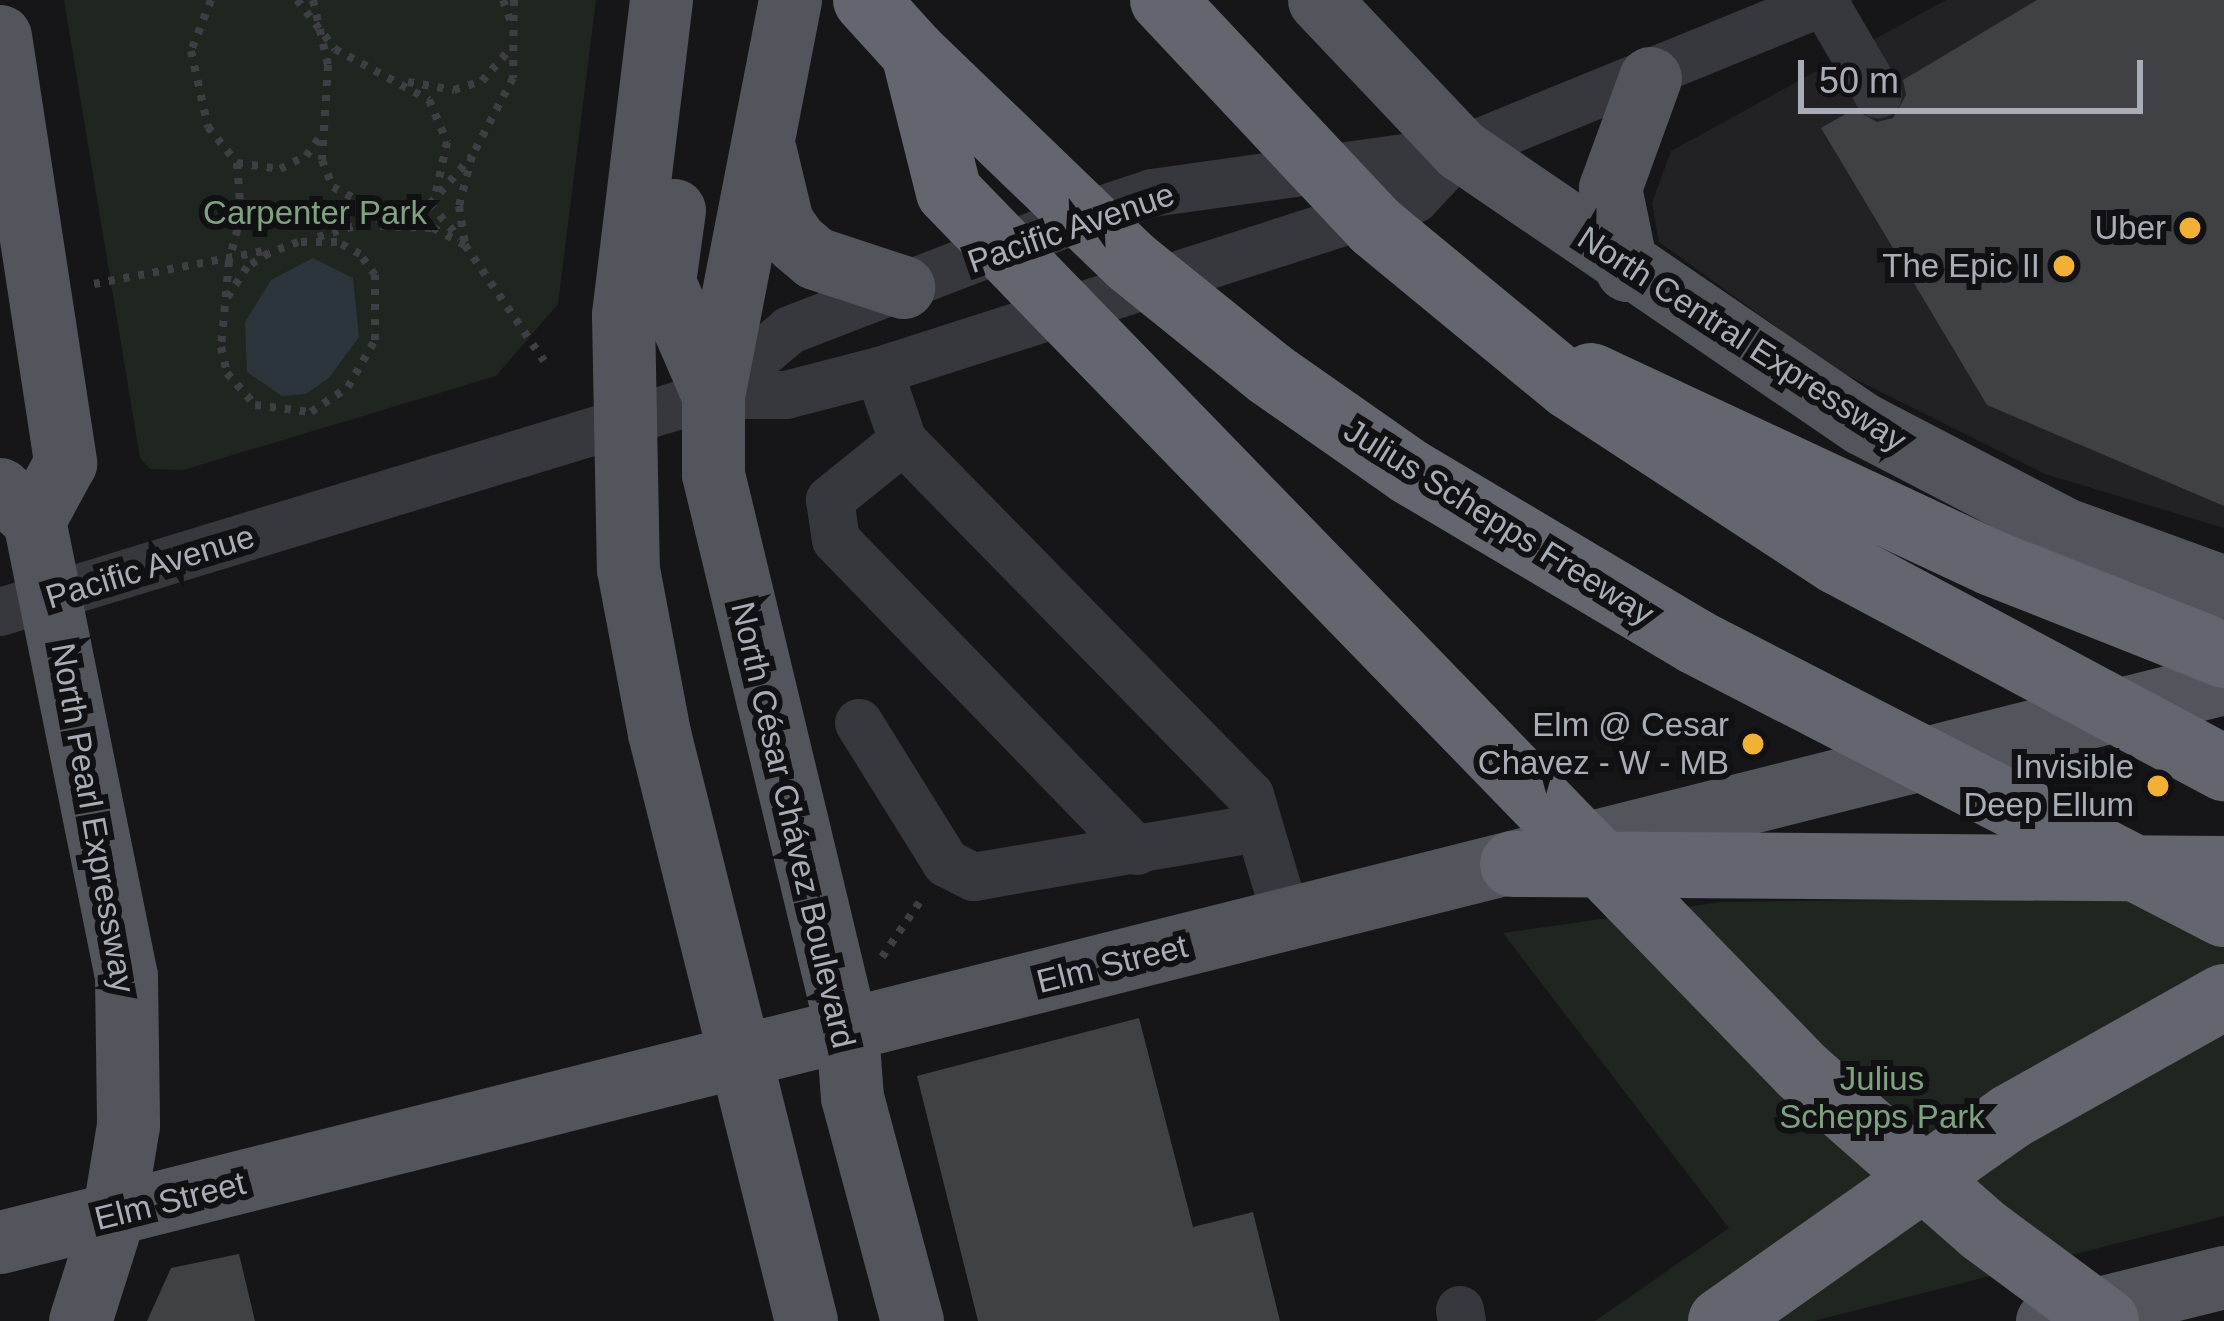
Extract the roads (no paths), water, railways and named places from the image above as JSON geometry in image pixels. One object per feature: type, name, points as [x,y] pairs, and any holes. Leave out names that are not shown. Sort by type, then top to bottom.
[{"type":"highway","name":"Julius Schepps Freeway","points":[[866,0],[914,53],[1130,261],[1270,374],[1410,472],[1696,642],[2224,914]]},
{"type":"highway","points":[[1163,0],[1312,165],[1501,334],[1767,520],[2224,768]]},
{"type":"highway","points":[[914,53],[950,193],[1802,1071],[1983,1230],[2106,1321]]},
{"type":"highway","points":[[1501,334],[1992,563],[2224,655]]},
{"type":"highway","points":[[1513,864],[2224,869]]},
{"type":"highway","points":[[1721,1321],[2010,1117],[2224,998]]},
{"type":"main road","points":[[661,0],[625,293],[620,425],[641,653],[806,1321]]},
{"type":"main road","points":[[688,0],[693,68],[664,282],[712,395]]},
{"type":"main road","points":[[712,395],[790,0]]},
{"type":"main road","name":"North Central Expressway","points":[[1319,0],[1461,150],[1627,270],[1863,424],[2065,529],[2224,586]]},
{"type":"main road","points":[[0,36],[65,463],[17,504]]},
{"type":"main road","points":[[1627,270],[1610,188],[1650,78]]},
{"type":"main road","points":[[762,140],[782,222],[796,242],[815,258],[903,287]]},
{"type":"main road","name":"North César Chávez Boulevard","points":[[712,395],[713,474],[847,1031],[852,1097],[912,1321]]},
{"type":"main road","name":"North Pearl Expressway","points":[[17,504],[26,605],[126,976],[128,1125],[113,1217],[80,1321]]},
{"type":"main road","name":"Elm Street","points":[[0,1242],[2224,683]]},
{"type":"main road","points":[[2047,1321],[2224,1277]]},
{"type":"street","name":"Pacific Avenue","points":[[712,395],[790,330],[1152,193],[1461,150],[1650,78],[1826,1]]},
{"type":"street","points":[[1826,1],[1877,94]]},
{"type":"street","name":"Pacific Avenue","points":[[26,605],[712,395],[786,395],[879,371],[1415,199],[1461,150]]},
{"type":"street","points":[[879,371],[904,442],[1250,795],[1287,920]]},
{"type":"street","points":[[904,442],[830,500],[836,539],[1137,850]]},
{"type":"street","points":[[859,723],[946,863],[974,878],[1259,828]]},
{"type":"place","name":"Uber","points":[[2190,228]]},
{"type":"place","name":"The Epic II","points":[[2064,266]]},
{"type":"place","name":"Elm @ Cesar Chavez - W - MB","points":[[1753,744]]},
{"type":"place","name":"Invisible Deep Ellum","points":[[2158,786]]},
{"type":"park label","name":"Carpenter Park","points":[[315,213]]},
{"type":"park label","name":"Julius Schepps Park","points":[[1882,1098]]}]
